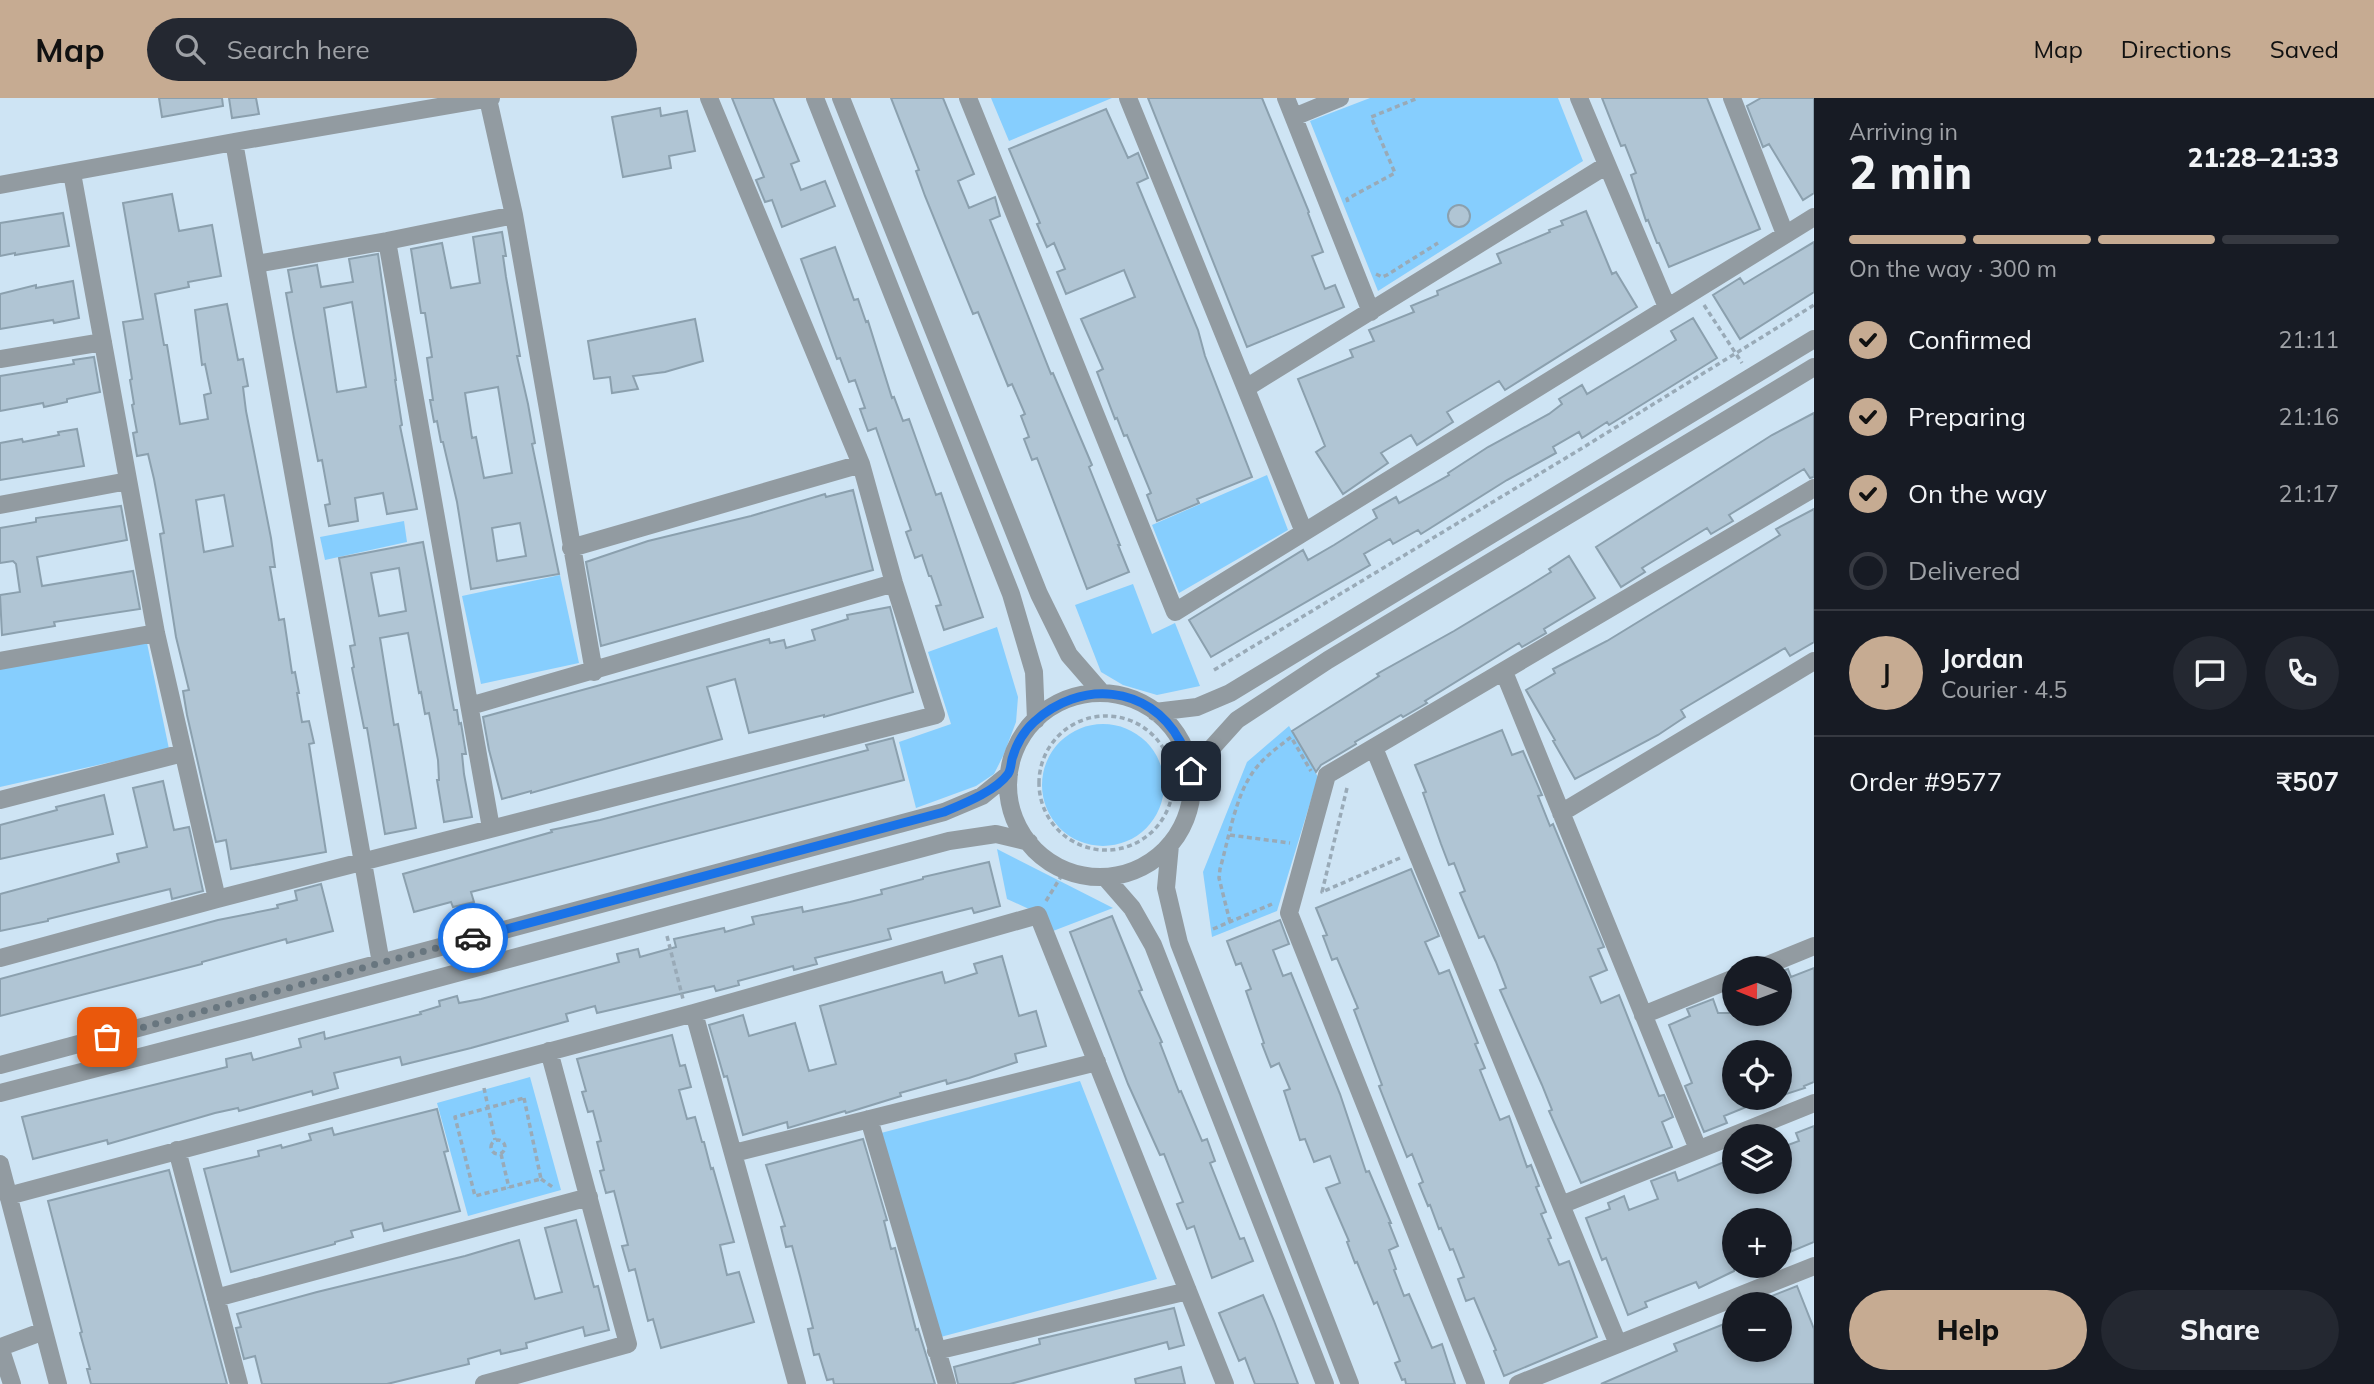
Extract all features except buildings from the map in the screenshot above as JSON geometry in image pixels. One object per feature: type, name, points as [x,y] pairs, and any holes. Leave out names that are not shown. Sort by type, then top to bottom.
[{"type":"street","points":[[0,185],[489,98],[514,215],[594,672]]},
{"type":"street","points":[[0,958],[217,899],[936,715],[894,583],[861,464],[709,98]]},
{"type":"street","points":[[815,98],[1011,594],[1034,672],[1036,720]]},
{"type":"street","points":[[841,98],[1039,594],[1069,655],[1102,693]]},
{"type":"street","points":[[968,98],[1175,612],[1814,216]]},
{"type":"street","points":[[1128,98],[1304,532]]},
{"type":"street","points":[[1286,98],[1371,312]]},
{"type":"street","points":[[1294,117],[1340,98]]},
{"type":"street","points":[[1579,98],[1667,307]]},
{"type":"street","points":[[1732,98],[1785,234]]},
{"type":"street","points":[[234,142],[382,963]]},
{"type":"street","points":[[1246,388],[1607,165]]},
{"type":"street","points":[[72,173],[156,633],[217,899]]},
{"type":"street","points":[[256,264],[514,215]]},
{"type":"street","points":[[387,241],[491,828]]},
{"type":"street","points":[[1155,712],[1197,707],[1230,693],[1814,339]]},
{"type":"street","points":[[0,359],[103,342]]},
{"type":"street","points":[[1191,771],[1237,720],[1298,680],[1814,367]]},
{"type":"street","points":[[571,548],[861,464]]},
{"type":"street","points":[[0,505],[128,481]]},
{"type":"street","points":[[1476,1384],[1289,913],[1327,775],[1814,488]]},
{"type":"street","points":[[471,706],[894,583]]},
{"type":"street","points":[[0,661],[156,633]]},
{"type":"street","points":[[1561,813],[1814,661]]},
{"type":"street","points":[[1504,672],[1698,1149]]},
{"type":"street","points":[[1102,693],[1121,695],[1139,702],[1165,720],[1181,741],[1191,771],[1188,810],[1184,823],[1170,845],[1154,860],[1136,870],[1105,877],[1078,875],[1041,856],[1019,829],[1011,807],[1009,774],[1016,747],[1036,720],[1067,699],[1102,693]]},
{"type":"street","points":[[1374,748],[1618,1344]]},
{"type":"street","points":[[0,800],[183,753]]},
{"type":"street","points":[[0,1065],[944,812],[982,796],[1009,774]]},
{"type":"street","points":[[0,1093],[949,841],[996,834],[1029,842]]},
{"type":"street","points":[[1170,845],[1166,888],[1179,943],[1350,1384]]},
{"type":"street","points":[[1105,877],[1132,908],[1153,945],[1325,1384]]},
{"type":"street","points":[[8,1196],[690,1014],[1038,915],[1225,1384]]},
{"type":"street","points":[[1789,956],[1814,946]]},
{"type":"street","points":[[1643,1015],[1722,983]]},
{"type":"street","points":[[690,1014],[734,1153],[797,1384]]},
{"type":"street","points":[[484,1384],[628,1344],[549,1051]]},
{"type":"street","points":[[734,1153],[1097,1062]]},
{"type":"street","points":[[1561,1205],[1814,1103]]},
{"type":"street","points":[[869,1119],[947,1384]]},
{"type":"street","points":[[177,1150],[239,1384]]},
{"type":"street","points":[[0,1164],[58,1384]]},
{"type":"street","points":[[216,1298],[589,1197]]},
{"type":"street","points":[[1518,1384],[1814,1266]]},
{"type":"street","points":[[936,1350],[1188,1291]]},
{"type":"street","points":[[12,1384],[0,1347],[44,1331]]},
{"type":"path","points":[[1352,211],[1347,199],[1395,173],[1371,117],[1418,98]]},
{"type":"path","points":[[1372,263],[1377,276],[1382,277],[1438,243]]},
{"type":"path","points":[[1695,290],[1743,365]]},
{"type":"path","points":[[1214,670],[1814,305]]},
{"type":"path","points":[[1108,715],[1127,719],[1145,728],[1160,742],[1169,759],[1173,779],[1171,799],[1164,818],[1151,834],[1142,840],[1114,851],[1093,850],[1074,843],[1058,831],[1046,814],[1039,795],[1039,774],[1044,755],[1055,738],[1070,725],[1088,718],[1108,715]]},
{"type":"path","points":[[1230,922],[1219,878],[1220,869],[1250,775],[1263,760],[1291,737],[1314,777]]},
{"type":"path","points":[[1347,788],[1322,892],[1402,857]]},
{"type":"path","points":[[1230,835],[1293,843],[1289,855]]},
{"type":"path","points":[[1038,915],[1065,870]]},
{"type":"path","points":[[1213,929],[1272,904],[1276,892]]},
{"type":"path","points":[[666,932],[690,1014]]},
{"type":"path","points":[[480,1069],[495,1140]]},
{"type":"path","points":[[524,1097],[541,1179],[474,1196],[455,1117],[488,1108],[524,1097]]},
{"type":"path","points":[[495,1140],[491,1150],[501,1154]]},
{"type":"path","points":[[495,1140],[504,1143],[505,1148],[501,1154],[509,1188]]},
{"type":"shaded area","points":[[991,98],[1112,98],[1009,141]]},
{"type":"shaded area","points":[[1370,98],[1558,98],[1583,161],[1378,291],[1310,121]]},
{"type":"shaded area","points":[[1267,475],[1288,530],[1179,593],[1152,525]]},
{"type":"shaded area","points":[[404,521],[407,542],[325,560],[320,537]]},
{"type":"shaded area","points":[[560,575],[579,663],[481,684],[462,596]]},
{"type":"shaded area","points":[[1133,584],[1152,634],[1175,623],[1200,686],[1157,695],[1123,685],[1101,672],[1075,605]]},
{"type":"shaded area","points":[[997,627],[1018,697],[1016,722],[1004,754],[994,774],[976,786],[916,808],[899,742],[951,724],[928,652]]},
{"type":"shaded area","points":[[147,643],[169,749],[0,787],[0,668]]},
{"type":"shaded area","points":[[1103,724],[1126,729],[1146,742],[1159,762],[1164,785],[1159,808],[1146,828],[1126,841],[1103,846],[1080,841],[1060,828],[1047,808],[1042,785],[1047,762],[1060,742],[1080,729]]},
{"type":"shaded area","points":[[1289,726],[1318,777],[1277,911],[1212,937],[1203,872],[1247,762]]},
{"type":"shaded area","points":[[997,849],[1113,908],[1053,931],[1042,915],[1007,899]]},
{"type":"shaded area","points":[[530,1077],[561,1190],[468,1216],[437,1103]]},
{"type":"shaded area","points":[[1080,1081],[1157,1279],[937,1338],[881,1133]]},
{"type":"way so far","points":[[107,1037],[473,938]]},
{"type":"route","points":[[473,938],[944,812],[982,796],[1009,774],[1016,747],[1033,723],[1058,703],[1077,696],[1094,693],[1121,695],[1155,712],[1165,720],[1181,741],[1191,771]]}]
